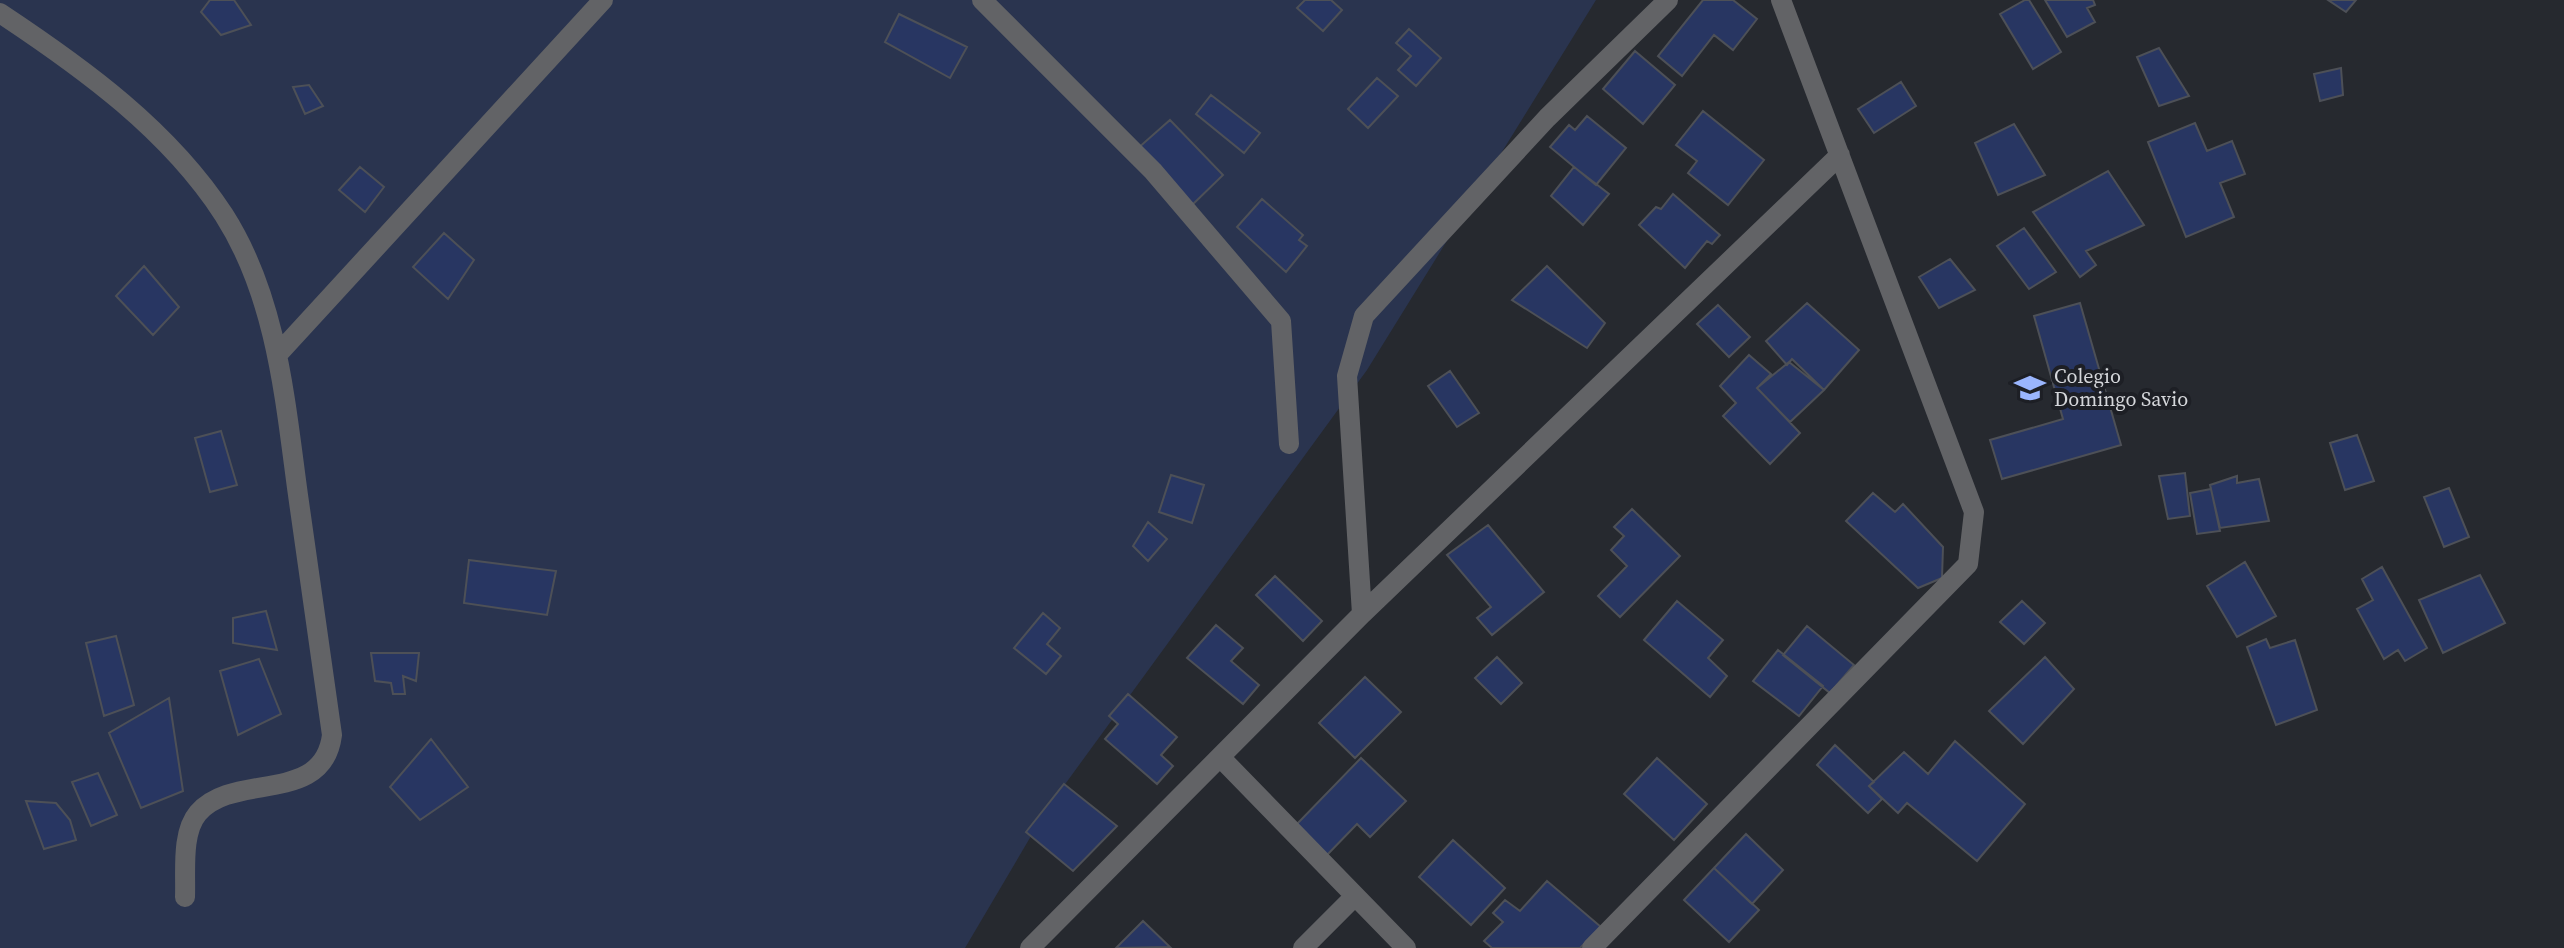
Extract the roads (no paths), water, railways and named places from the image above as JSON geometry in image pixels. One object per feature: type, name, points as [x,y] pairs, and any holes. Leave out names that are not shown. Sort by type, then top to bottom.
[{"type":"street","points":[[278,354],[603,0]]},
{"type":"street","points":[[982,0],[1153,171],[1281,321],[1289,444]]},
{"type":"street","points":[[1362,614],[1347,376],[1364,316],[1547,118],[1668,0]]},
{"type":"street","points":[[1592,948],[1968,564],[1974,512],[1781,0]]},
{"type":"street","points":[[0,13],[122,104],[169,146],[201,183],[225,218],[249,266],[278,354],[332,735],[329,757],[313,774],[214,801],[197,813],[188,833],[185,897]]},
{"type":"street","points":[[1030,948],[1362,614],[1840,155]]},
{"type":"street","points":[[1221,758],[1406,948]]},
{"type":"street","points":[[1303,948],[1355,896]]},
{"type":"place","name":"Colegio Domingo Savio","points":[[2030,388]]}]
